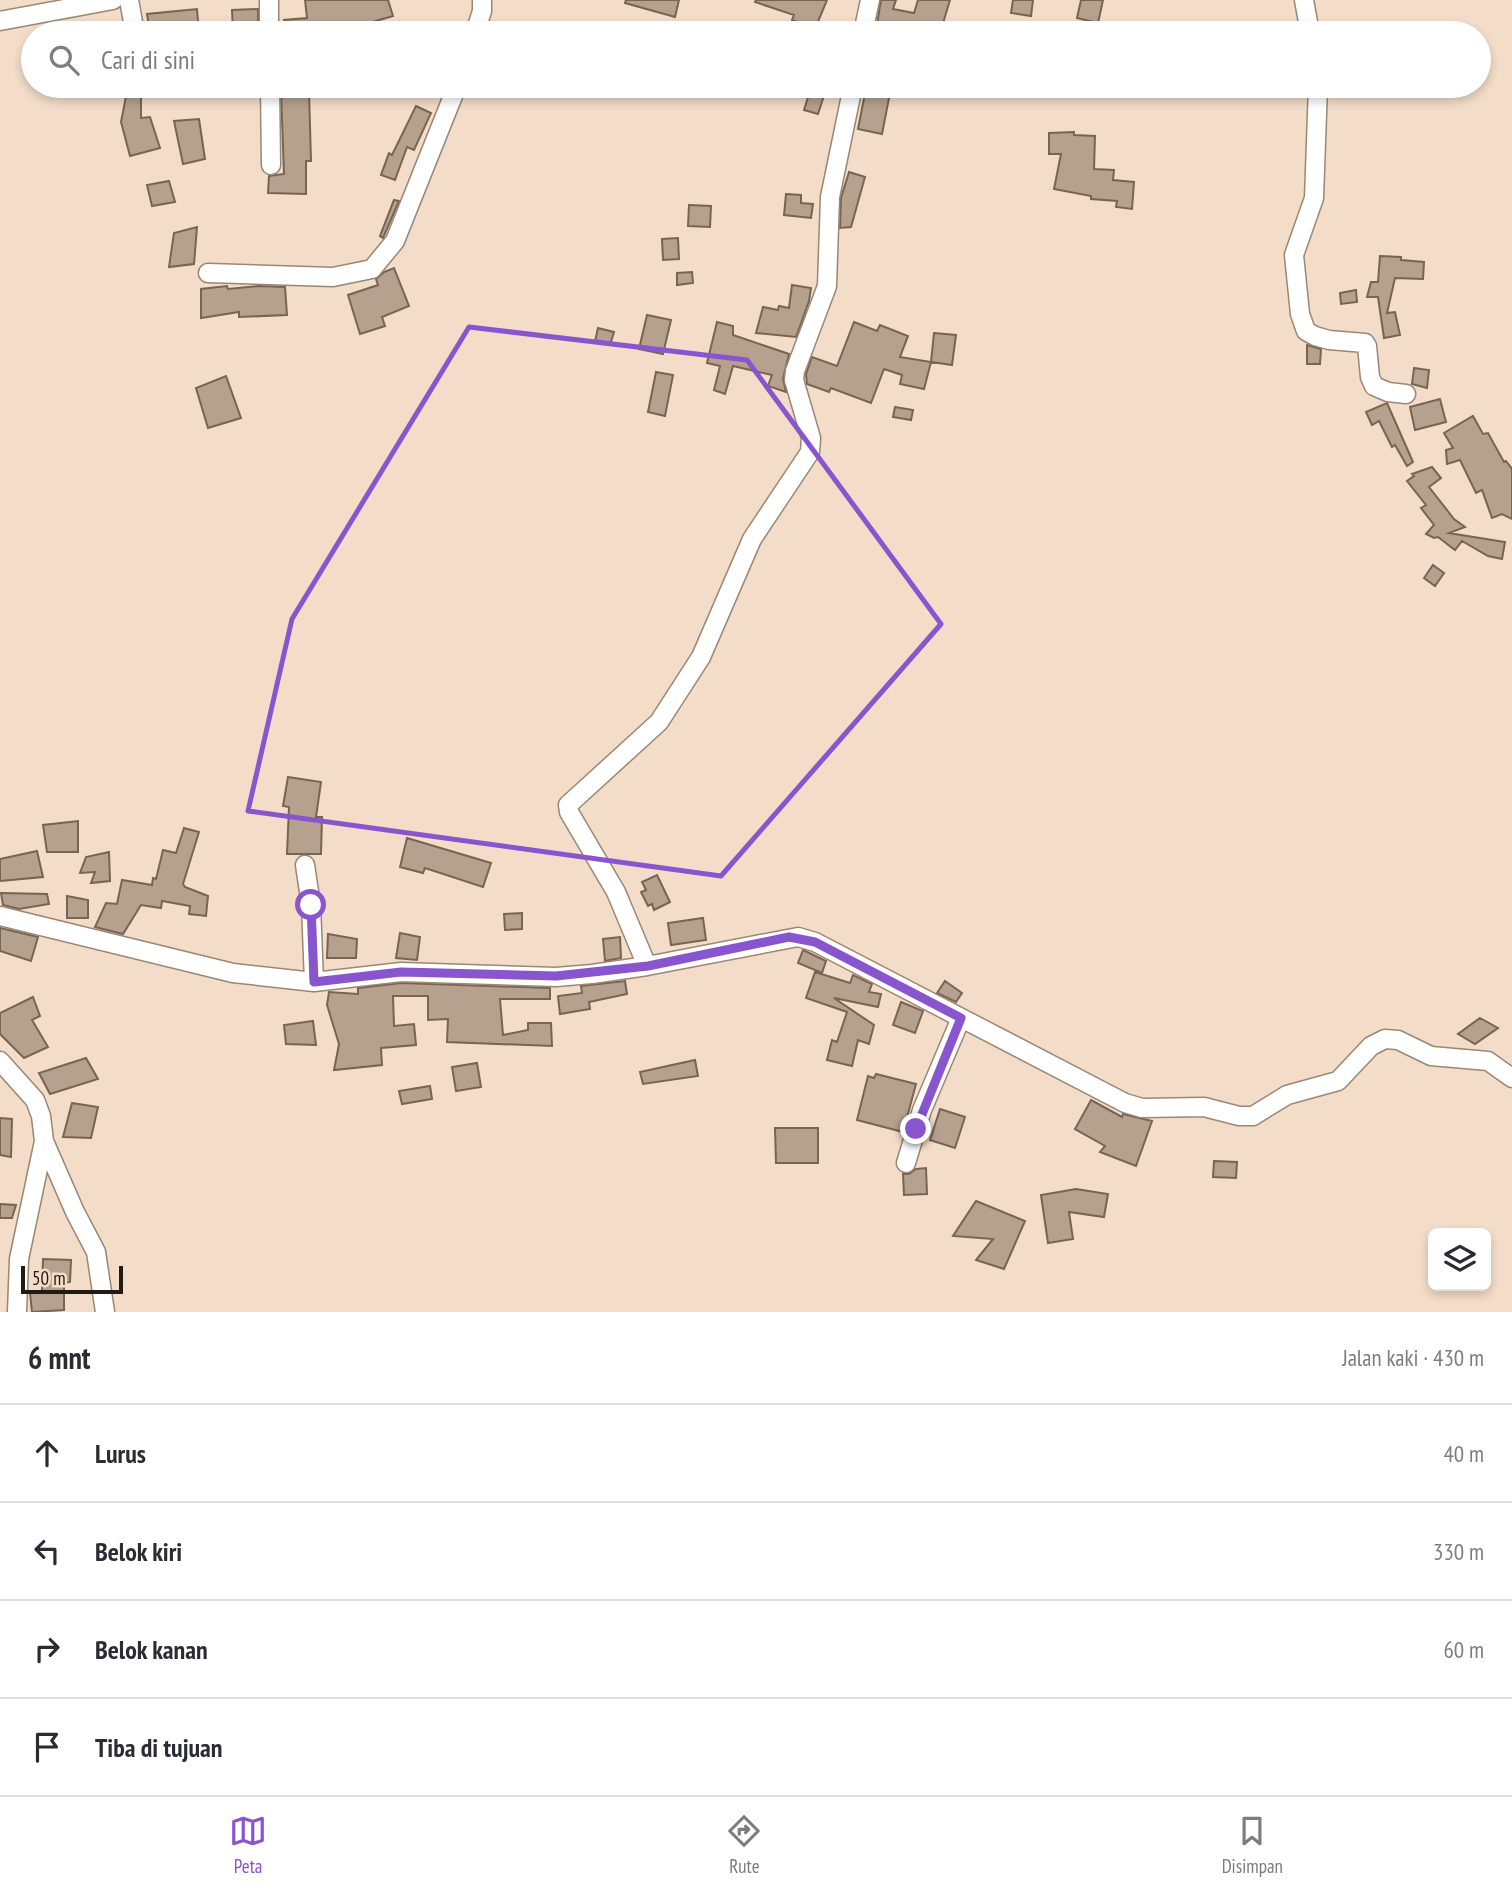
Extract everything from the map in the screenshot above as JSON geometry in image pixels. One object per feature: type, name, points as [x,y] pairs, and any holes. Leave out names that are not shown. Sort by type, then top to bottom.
[{"type":"street","points":[[0,21],[113,0]]},
{"type":"street","points":[[129,0],[133,21]]},
{"type":"street","points":[[269,0],[269,21]]},
{"type":"street","points":[[479,21],[482,0]]},
{"type":"street","points":[[866,21],[870,0]]},
{"type":"street","points":[[1304,0],[1308,21]]},
{"type":"street","points":[[270,98],[271,165]]},
{"type":"street","points":[[208,273],[333,277],[372,270],[394,241],[452,98]]},
{"type":"street","points":[[648,966],[621,902],[568,806],[659,722],[701,657],[752,539],[808,459],[811,438],[794,380],[795,371],[827,286],[830,197],[851,98]]},
{"type":"street","points":[[1318,98],[1314,198],[1294,255],[1300,314],[1306,331],[1315,336],[1365,343],[1374,386],[1388,392],[1406,394]]},
{"type":"street","points":[[305,865],[311,905],[314,982]]},
{"type":"street","points":[[0,916],[233,973],[314,982],[401,972],[556,976],[648,966],[798,937],[815,942],[1125,1102],[1142,1108],[1204,1107],[1239,1116],[1253,1116],[1287,1095],[1338,1081],[1371,1046],[1385,1039],[1398,1040],[1431,1056],[1488,1060],[1512,1078]]},
{"type":"street","points":[[906,1163],[926,1101],[961,1018]]},
{"type":"street","points":[[0,1061],[34,1100],[41,1116],[44,1141],[96,1252],[105,1312]]},
{"type":"street","points":[[17,1312],[19,1259],[44,1141]]},
{"type":"highlighted area","points":[[469,327],[747,360],[941,624],[721,876],[248,811],[292,619]]},
{"type":"building","points":[[305,0],[388,0],[393,16],[376,21],[284,21],[307,18]]},
{"type":"building","points":[[626,0],[679,0],[675,17],[625,3]]},
{"type":"building","points":[[827,0],[818,21],[795,21],[792,20],[794,15],[755,2]]},
{"type":"building","points":[[881,0],[896,0],[893,9],[914,13],[918,0],[950,0],[944,21],[878,21]]},
{"type":"building","points":[[1013,0],[1033,0],[1031,16],[1011,13]]},
{"type":"building","points":[[1081,0],[1103,0],[1098,21],[1077,18]]},
{"type":"building","points":[[197,9],[198,21],[148,21],[147,14]]},
{"type":"building","points":[[258,9],[258,21],[232,21],[232,10]]},
{"type":"building","points":[[126,98],[141,98],[141,118],[150,117],[160,148],[130,156],[121,122]]},
{"type":"building","points":[[281,98],[309,98],[311,161],[306,161],[306,194],[268,193],[269,176],[284,174]]},
{"type":"building","points":[[808,98],[823,98],[818,114],[804,110]]},
{"type":"building","points":[[864,98],[889,98],[882,134],[858,129]]},
{"type":"building","points":[[416,106],[431,113],[414,150],[407,147],[395,180],[381,175],[389,153],[392,155]]},
{"type":"building","points":[[199,119],[205,159],[183,164],[174,121]]},
{"type":"building","points":[[1074,132],[1074,135],[1095,136],[1094,169],[1114,170],[1113,180],[1134,182],[1132,209],[1116,207],[1117,201],[1091,199],[1091,196],[1054,189],[1061,154],[1049,154],[1049,133]]},
{"type":"building","points":[[849,172],[865,177],[851,227],[840,228],[841,198]]},
{"type":"building","points":[[169,181],[175,202],[152,206],[147,185]]},
{"type":"building","points":[[786,194],[801,195],[801,203],[813,204],[811,218],[784,215]]},
{"type":"building","points":[[394,200],[399,201],[383,238],[380,236]]},
{"type":"building","points":[[689,205],[711,206],[710,227],[688,226]]},
{"type":"building","points":[[197,227],[194,264],[169,267],[174,233]]},
{"type":"building","points":[[678,238],[679,259],[663,260],[662,239]]},
{"type":"building","points":[[1380,256],[1424,262],[1423,279],[1395,278],[1387,313],[1395,312],[1400,335],[1384,338],[1378,297],[1367,297],[1371,282],[1378,282]]},
{"type":"building","points":[[394,268],[409,306],[382,317],[385,326],[360,334],[348,295],[378,285],[376,279]]},
{"type":"building","points":[[692,272],[693,283],[677,285],[677,273]]},
{"type":"building","points":[[792,285],[811,288],[796,337],[756,333],[763,307],[778,310],[779,306],[789,308]]},
{"type":"building","points":[[227,286],[228,289],[285,287],[287,315],[239,317],[239,312],[201,318],[201,289]]},
{"type":"building","points":[[1356,290],[1357,302],[1341,304],[1340,293]]},
{"type":"building","points":[[647,315],[671,320],[663,354],[639,349]]},
{"type":"building","points":[[717,322],[733,326],[733,335],[789,354],[783,379],[786,392],[768,386],[772,375],[733,366],[725,394],[714,390],[720,366],[707,363]]},
{"type":"building","points":[[854,322],[877,331],[880,325],[908,336],[900,357],[931,362],[924,389],[900,384],[902,375],[884,369],[871,403],[831,388],[829,392],[807,384],[806,374],[812,357],[837,366]]},
{"type":"building","points":[[598,328],[614,332],[610,345],[595,341]]},
{"type":"building","points":[[934,333],[956,335],[952,365],[931,362]]},
{"type":"building","points":[[1307,345],[1321,349],[1320,364],[1307,364]]},
{"type":"building","points":[[1414,368],[1429,370],[1427,388],[1412,384]]},
{"type":"building","points":[[656,372],[673,375],[665,416],[648,412]]},
{"type":"building","points":[[226,376],[241,418],[208,428],[196,388]]},
{"type":"building","points":[[1440,399],[1446,422],[1415,430],[1410,407]]},
{"type":"building","points":[[1387,403],[1413,462],[1407,466],[1395,445],[1392,447],[1379,421],[1372,425],[1366,412]]},
{"type":"building","points":[[895,407],[913,410],[911,420],[893,417]]},
{"type":"building","points":[[1473,416],[1483,434],[1488,433],[1504,462],[1512,469],[1512,519],[1502,514],[1492,518],[1482,490],[1476,493],[1460,460],[1447,464],[1446,450],[1453,448],[1444,433]]},
{"type":"building","points":[[1432,467],[1441,478],[1429,487],[1454,519],[1465,527],[1449,533],[1505,542],[1502,559],[1488,556],[1462,541],[1455,550],[1438,537],[1426,534],[1434,525],[1421,508],[1426,505],[1407,481],[1414,476],[1412,474]]},
{"type":"building","points":[[1433,565],[1444,573],[1435,586],[1424,578]]},
{"type":"building","points":[[288,777],[321,782],[316,817],[322,817],[321,854],[287,854],[289,807],[283,806]]},
{"type":"building","points":[[78,821],[78,852],[47,852],[43,825]]},
{"type":"building","points":[[184,828],[199,832],[183,884],[208,896],[206,916],[189,914],[190,906],[162,901],[161,908],[141,905],[123,934],[95,927],[106,903],[117,904],[122,880],[152,885],[163,850],[176,853]]},
{"type":"building","points":[[407,838],[491,863],[483,887],[425,868],[423,873],[400,867]]},
{"type":"building","points":[[37,851],[43,877],[0,881],[0,859]]},
{"type":"building","points":[[109,852],[110,881],[91,883],[95,872],[80,873],[86,857]]},
{"type":"building","points":[[657,875],[670,902],[654,910],[652,904],[648,906],[641,892],[646,890],[642,882]]},
{"type":"building","points":[[1,893],[47,894],[49,904],[19,909],[3,905]]},
{"type":"building","points":[[67,896],[88,900],[88,918],[67,918]]},
{"type":"building","points":[[522,913],[522,929],[505,930],[504,914]]},
{"type":"building","points":[[703,918],[706,940],[671,945],[668,923]]},
{"type":"building","points":[[0,928],[38,937],[31,961],[0,951]]},
{"type":"building","points":[[400,933],[420,937],[417,960],[396,958]]},
{"type":"building","points":[[328,934],[357,939],[356,958],[327,958]]},
{"type":"building","points":[[620,937],[621,958],[605,961],[603,939]]},
{"type":"building","points":[[803,950],[826,961],[822,973],[798,963]]},
{"type":"building","points":[[815,972],[850,983],[853,975],[872,984],[869,992],[881,994],[878,1007],[834,998],[874,1025],[869,1044],[858,1040],[852,1066],[827,1060],[832,1040],[837,1042],[847,1012],[806,998]]},
{"type":"building","points":[[625,981],[627,994],[589,1002],[590,1009],[560,1014],[558,996],[582,993],[581,986]]},
{"type":"building","points":[[945,981],[962,993],[956,1002],[937,993]]},
{"type":"building","points":[[401,983],[550,988],[550,999],[500,999],[503,1035],[528,1030],[528,1023],[551,1023],[552,1046],[447,1042],[448,1019],[428,1020],[428,996],[393,996],[394,1026],[414,1024],[416,1045],[381,1048],[382,1065],[334,1070],[339,1044],[327,1005],[329,992],[358,994],[358,988]]},
{"type":"building","points":[[33,997],[40,1016],[32,1020],[48,1047],[24,1058],[0,1034],[0,1013]]},
{"type":"building","points":[[901,1002],[923,1011],[915,1033],[893,1025]]},
{"type":"building","points":[[1480,1018],[1498,1028],[1475,1044],[1458,1034]]},
{"type":"building","points":[[313,1021],[316,1045],[286,1044],[284,1025]]},
{"type":"building","points":[[86,1058],[98,1079],[50,1094],[39,1073]]},
{"type":"building","points":[[695,1060],[698,1076],[643,1084],[640,1072]]},
{"type":"building","points":[[477,1063],[481,1087],[456,1091],[452,1067]]},
{"type":"building","points":[[876,1074],[916,1084],[903,1132],[857,1120],[868,1076],[874,1078]]},
{"type":"building","points":[[430,1086],[432,1099],[402,1104],[399,1091]]},
{"type":"building","points":[[1091,1100],[1122,1117],[1123,1114],[1152,1121],[1136,1166],[1100,1152],[1105,1146],[1075,1129]]},
{"type":"building","points":[[72,1103],[98,1107],[91,1138],[63,1137]]},
{"type":"building","points":[[940,1109],[965,1117],[955,1148],[930,1140]]},
{"type":"building","points":[[0,1118],[12,1119],[11,1157],[0,1155]]},
{"type":"building","points":[[775,1128],[818,1128],[818,1163],[776,1163]]},
{"type":"building","points":[[1214,1161],[1237,1162],[1236,1178],[1213,1177]]},
{"type":"building","points":[[926,1168],[927,1194],[904,1195],[903,1174]]},
{"type":"building","points":[[1076,1189],[1108,1194],[1104,1217],[1069,1212],[1073,1239],[1048,1243],[1041,1195]]},
{"type":"building","points":[[976,1201],[1025,1221],[1004,1269],[976,1260],[993,1239],[953,1236]]},
{"type":"building","points":[[0,1204],[16,1205],[12,1218],[0,1218]]},
{"type":"building","points":[[43,1259],[71,1260],[70,1282],[64,1283],[64,1310],[32,1312],[30,1293],[42,1291]]},
{"type":"route","points":[[311,905],[309,912],[314,982],[401,972],[556,976],[592,974],[648,966],[789,937],[808,939],[961,1018],[916,1129]]}]
